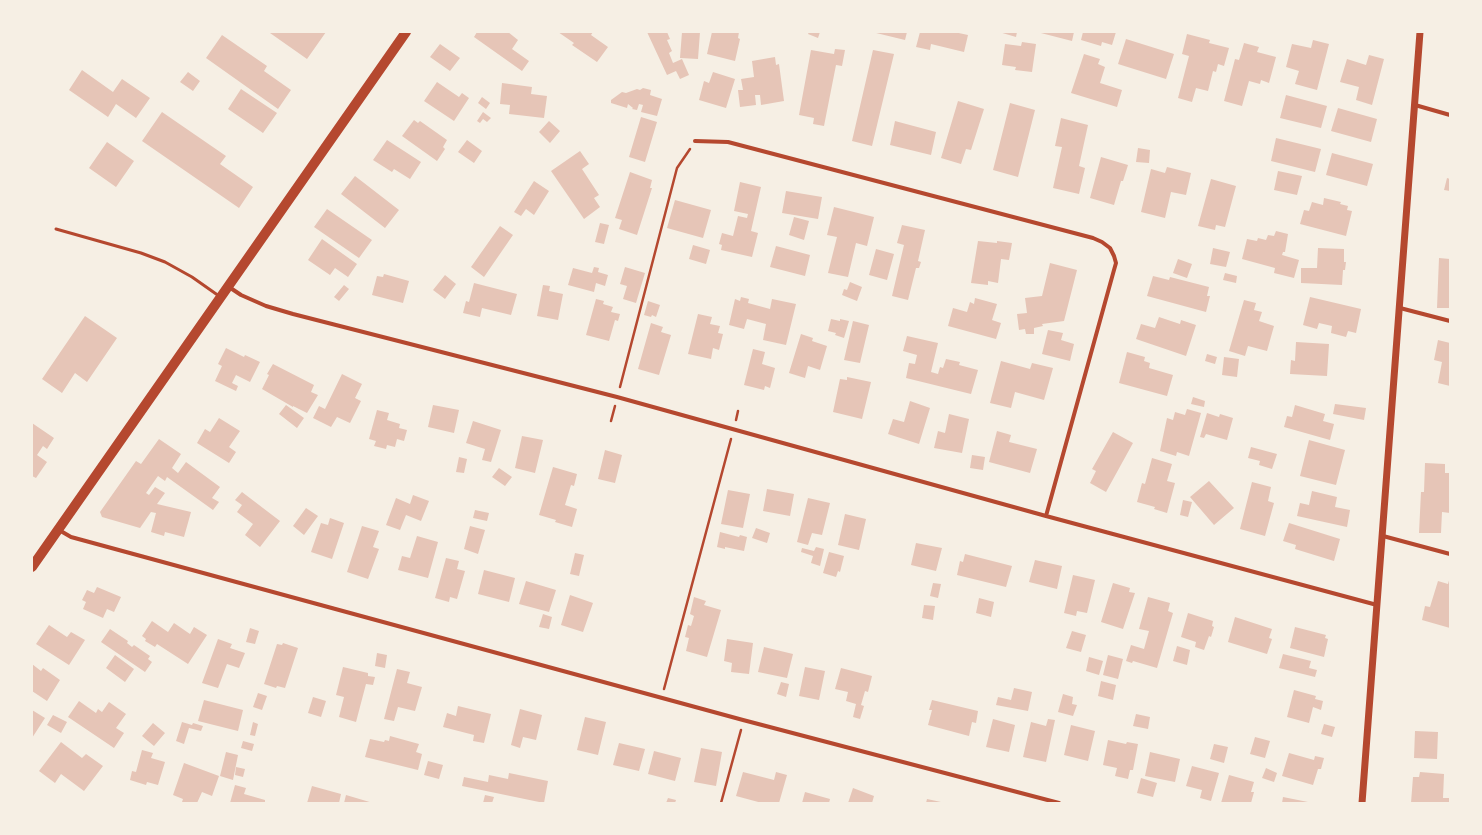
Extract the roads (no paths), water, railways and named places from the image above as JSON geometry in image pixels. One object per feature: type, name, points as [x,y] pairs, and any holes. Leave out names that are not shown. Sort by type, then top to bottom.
[{"type":"main road","points":[[32,567],[406,32]]},
{"type":"street","points":[[1362,803],[1420,32]]},
{"type":"street","points":[[1415,105],[1450,115]]},
{"type":"street","points":[[695,140],[728,142],[1093,238],[1110,248],[1116,263],[1046,516]]},
{"type":"street","points":[[229,286],[241,295],[266,306],[286,312],[617,397],[1046,516],[1377,605]]},
{"type":"street","points":[[1400,308],[1450,321]]},
{"type":"street","points":[[58,530],[72,537],[743,720],[1059,803]]},
{"type":"street","points":[[1383,536],[1450,554]]},
{"type":"lane","points":[[56,229],[141,253],[165,262],[192,277],[220,297]]}]
